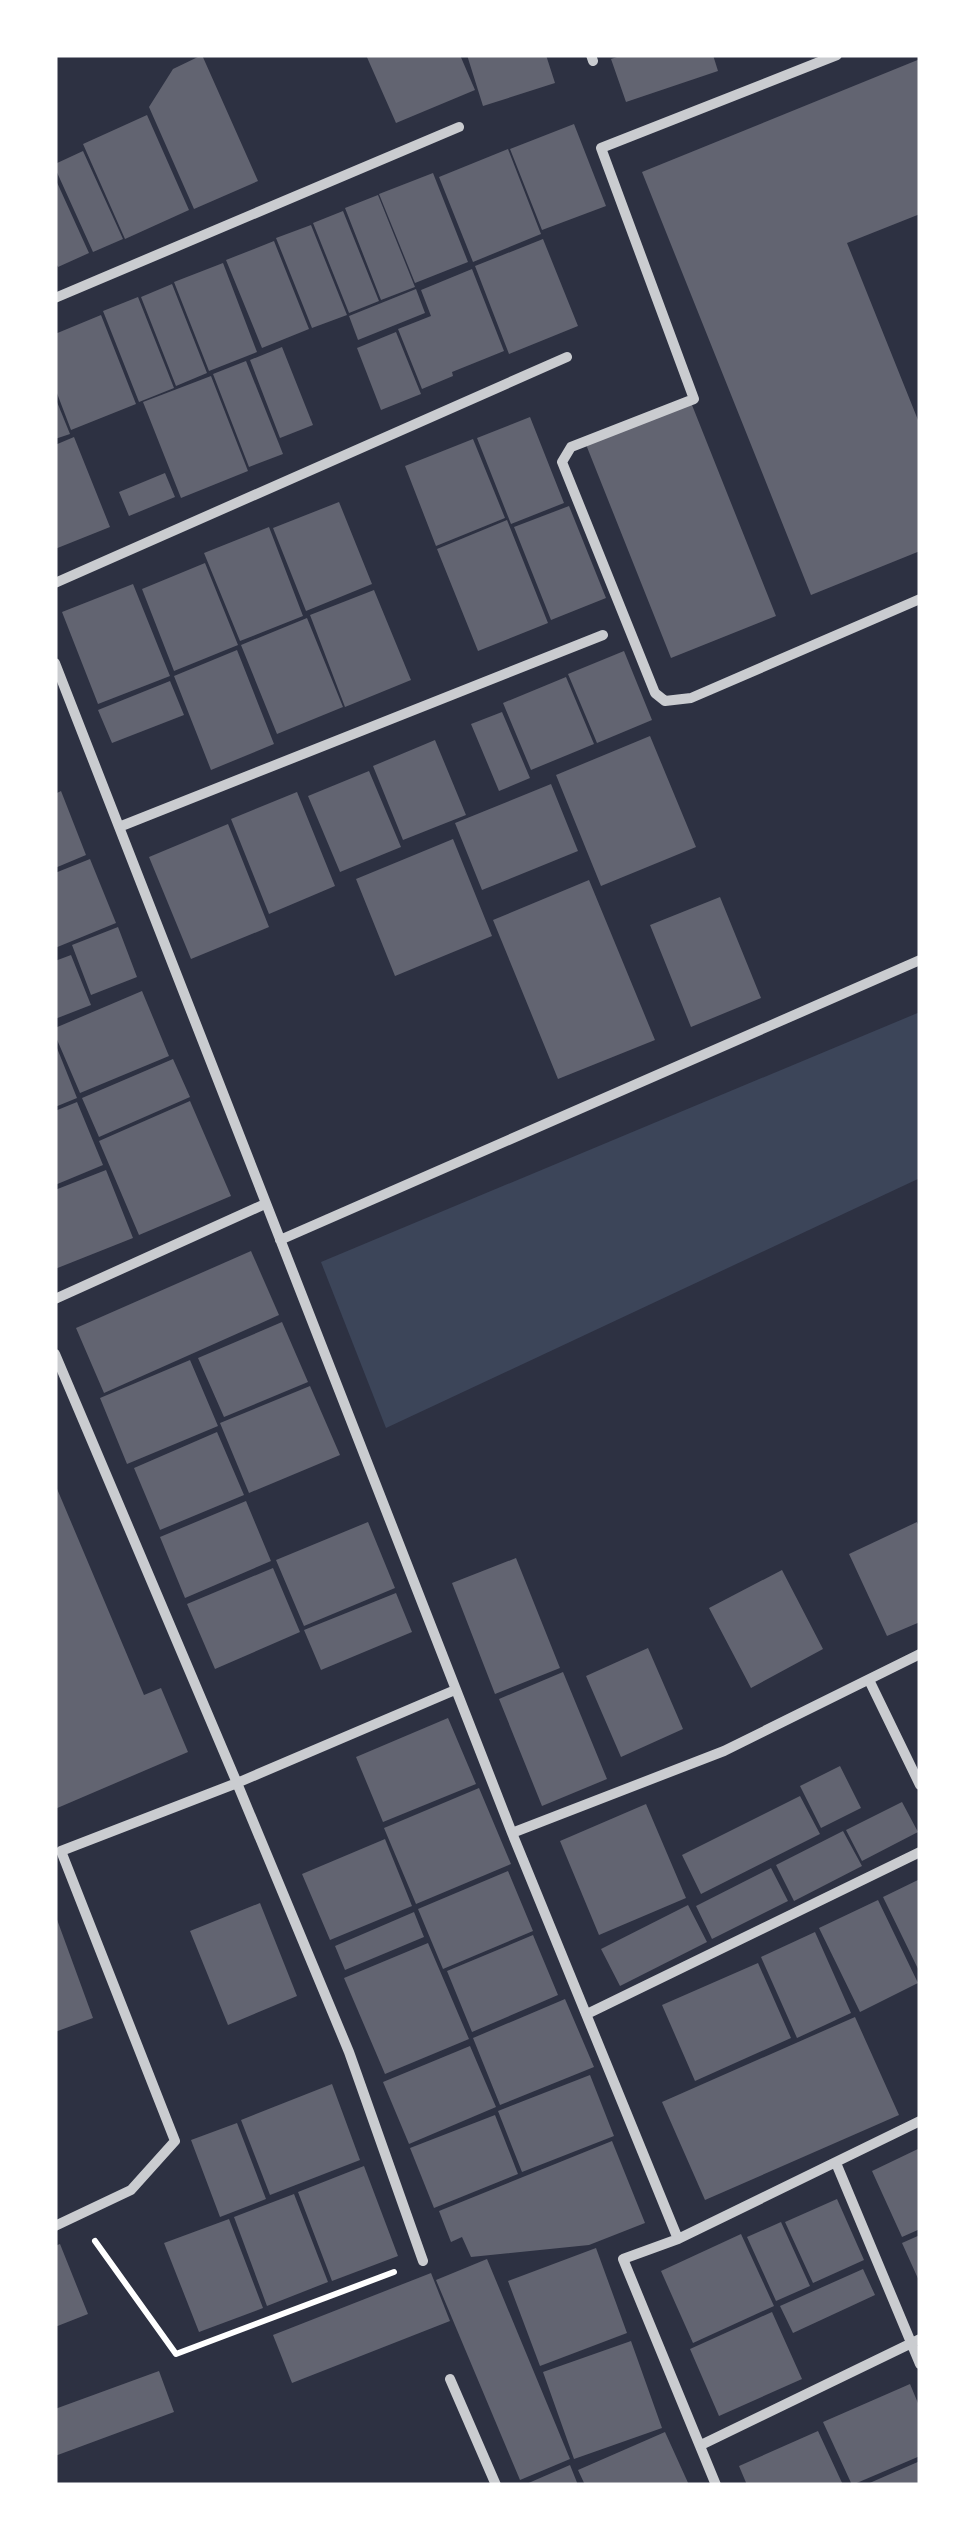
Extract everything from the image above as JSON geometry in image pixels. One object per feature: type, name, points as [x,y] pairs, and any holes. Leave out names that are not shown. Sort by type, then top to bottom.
[{"type":"street","points":[[837,55],[602,148],[694,400],[572,447],[562,462],[656,693],[665,701],[692,698],[920,599]]},
{"type":"street","points":[[55,298],[460,127]]},
{"type":"street","points":[[55,584],[567,357]]},
{"type":"street","points":[[119,827],[602,635]]},
{"type":"street","points":[[55,663],[455,1690],[678,2239]]},
{"type":"street","points":[[280,1240],[920,960]]},
{"type":"street","points":[[55,1299],[265,1204]]},
{"type":"street","points":[[55,1354],[349,2052],[423,2261]]},
{"type":"street","points":[[512,1833],[724,1751],[920,1654]]},
{"type":"street","points":[[870,1680],[920,1785]]},
{"type":"street","points":[[55,2226],[131,2190],[175,2141],[58,1852],[237,1783],[455,1690]]},
{"type":"street","points":[[587,2014],[920,1852]]},
{"type":"street","points":[[716,2485],[623,2260],[678,2239],[920,2121]]},
{"type":"street","points":[[836,2162],[916,2341],[920,2364]]},
{"type":"street","points":[[701,2445],[916,2341]]},
{"type":"street","points":[[450,2379],[496,2485]]},
{"type":"path","points":[[77,2216],[176,2354],[423,2261]]},
{"type":"shaded area","points":[[920,1012],[920,1178],[386,1428],[321,1262]]},
{"type":"building","points":[[202,55],[258,181],[194,209],[149,107],[173,69]]},
{"type":"building","points":[[366,55],[460,55],[475,90],[396,123]]},
{"type":"building","points":[[467,55],[546,55],[555,83],[483,106]]},
{"type":"building","points":[[623,55],[713,55],[718,71],[626,102],[611,59]]},
{"type":"building","points":[[920,59],[920,214],[847,243],[920,425],[920,551],[811,595],[642,172]]},
{"type":"building","points":[[147,115],[189,210],[125,239],[83,144]]},
{"type":"building","points":[[574,124],[606,206],[542,230],[510,149]]},
{"type":"building","points":[[508,149],[541,234],[473,262],[439,177]]},
{"type":"building","points":[[83,151],[123,239],[93,252],[55,168],[55,164]]},
{"type":"building","points":[[433,173],[468,262],[415,283],[379,194]]},
{"type":"building","points":[[55,178],[89,253],[58,267],[55,261]]},
{"type":"building","points":[[378,195],[415,287],[381,300],[345,208]]},
{"type":"building","points":[[343,211],[379,301],[349,313],[313,223]]},
{"type":"building","points":[[311,225],[347,315],[312,328],[276,238]]},
{"type":"building","points":[[543,239],[578,326],[509,354],[475,266]]},
{"type":"building","points":[[274,241],[309,329],[262,348],[226,260]]},
{"type":"building","points":[[223,263],[257,352],[209,371],[174,282]]},
{"type":"building","points":[[472,269],[504,351],[422,389],[398,329],[431,316],[421,290]]},
{"type":"building","points":[[172,284],[207,373],[176,386],[141,297]]},
{"type":"building","points":[[416,289],[425,313],[358,340],[349,316]]},
{"type":"building","points":[[138,297],[174,388],[139,402],[103,311]]},
{"type":"building","points":[[101,315],[136,404],[71,430],[55,388],[55,334]]},
{"type":"building","points":[[396,332],[421,394],[381,410],[357,348]]},
{"type":"building","points":[[282,347],[313,425],[280,438],[250,360]]},
{"type":"building","points":[[246,361],[283,454],[249,467],[213,374]]},
{"type":"building","points":[[211,376],[248,471],[181,498],[143,402]]},
{"type":"building","points":[[55,397],[70,434],[55,439]]},
{"type":"building","points":[[690,400],[776,616],[671,658],[585,442]]},
{"type":"building","points":[[530,417],[564,503],[511,524],[477,438]]},
{"type":"building","points":[[74,437],[110,527],[55,549],[55,445]]},
{"type":"building","points":[[473,439],[505,518],[436,546],[405,466]]},
{"type":"building","points":[[165,473],[175,497],[129,516],[119,492]]},
{"type":"building","points":[[339,502],[372,584],[306,611],[273,528]]},
{"type":"building","points":[[569,506],[606,598],[551,620],[514,527]]},
{"type":"building","points":[[507,520],[548,623],[478,651],[437,549]]},
{"type":"building","points":[[269,527],[303,616],[240,641],[204,553]]},
{"type":"building","points":[[205,563],[238,645],[174,671],[142,589]]},
{"type":"building","points":[[133,584],[170,676],[98,704],[62,612]]},
{"type":"building","points":[[374,590],[411,680],[345,707],[310,615]]},
{"type":"building","points":[[307,618],[343,707],[277,734],[241,645]]},
{"type":"building","points":[[237,650],[274,744],[211,770],[174,676]]},
{"type":"building","points":[[624,651],[652,720],[597,743],[568,674]]},
{"type":"building","points":[[566,677],[594,744],[531,770],[503,703]]},
{"type":"building","points":[[170,681],[184,715],[112,743],[98,710]]},
{"type":"building","points":[[502,712],[530,778],[499,791],[471,724]]},
{"type":"building","points":[[650,736],[696,847],[601,886],[556,775]]},
{"type":"building","points":[[435,740],[466,815],[403,840],[373,766]]},
{"type":"building","points":[[369,771],[401,847],[340,872],[308,796]]},
{"type":"building","points":[[551,784],[578,851],[482,890],[455,823]]},
{"type":"building","points":[[61,791],[86,855],[55,868],[55,794]]},
{"type":"building","points":[[297,792],[335,886],[269,914],[231,819]]},
{"type":"building","points":[[228,824],[269,927],[191,959],[149,857]]},
{"type":"building","points":[[453,839],[492,936],[395,976],[356,879]]},
{"type":"building","points":[[90,859],[116,923],[55,948],[55,873]]},
{"type":"building","points":[[589,880],[655,1040],[558,1079],[493,920]]},
{"type":"building","points":[[720,897],[761,998],[691,1027],[650,925]]},
{"type":"building","points":[[118,927],[137,977],[91,995],[72,945]]},
{"type":"building","points":[[71,955],[91,1005],[55,1019],[55,961]]},
{"type":"building","points":[[142,991],[169,1056],[80,1093],[55,1028]]},
{"type":"building","points":[[55,1043],[77,1098],[55,1107]]},
{"type":"building","points":[[173,1059],[190,1097],[99,1137],[82,1098]]},
{"type":"building","points":[[190,1101],[231,1196],[139,1235],[99,1141]]},
{"type":"building","points":[[77,1102],[103,1165],[55,1185],[55,1111]]},
{"type":"building","points":[[106,1170],[133,1238],[55,1269],[55,1190]]},
{"type":"building","points":[[251,1251],[279,1315],[104,1393],[76,1328]]},
{"type":"building","points":[[282,1322],[308,1382],[224,1417],[198,1358]]},
{"type":"building","points":[[190,1360],[218,1426],[127,1464],[100,1398]]},
{"type":"building","points":[[310,1386],[340,1455],[249,1493],[220,1423]]},
{"type":"building","points":[[217,1432],[244,1495],[160,1530],[134,1468]]},
{"type":"building","points":[[55,1484],[144,1695],[161,1688],[188,1752],[55,1809]]},
{"type":"building","points":[[246,1501],[271,1561],[185,1598],[160,1537]]},
{"type":"building","points":[[368,1522],[395,1588],[304,1626],[276,1560]]},
{"type":"building","points":[[917,1522],[920,1622],[887,1636],[849,1554]]},
{"type":"building","points":[[516,1558],[560,1668],[495,1694],[452,1583]]},
{"type":"building","points":[[273,1568],[300,1632],[215,1669],[187,1604]]},
{"type":"building","points":[[782,1570],[823,1649],[751,1688],[709,1608]]},
{"type":"building","points":[[396,1593],[412,1632],[321,1670],[304,1630]]},
{"type":"building","points":[[648,1648],[683,1729],[621,1757],[586,1676]]},
{"type":"building","points":[[563,1672],[607,1779],[542,1806],[499,1699]]},
{"type":"building","points":[[448,1718],[476,1784],[383,1822],[356,1757]]},
{"type":"building","points":[[840,1766],[861,1808],[821,1828],[800,1786]]},
{"type":"building","points":[[479,1788],[511,1864],[416,1904],[384,1828]]},
{"type":"building","points":[[800,1796],[820,1834],[701,1894],[682,1855]]},
{"type":"building","points":[[902,1802],[918,1832],[862,1861],[846,1830]]},
{"type":"building","points":[[646,1804],[686,1898],[599,1935],[560,1841]]},
{"type":"building","points":[[843,1831],[862,1866],[794,1901],[776,1865]]},
{"type":"building","points":[[385,1839],[412,1906],[330,1940],[302,1874]]},
{"type":"building","points":[[771,1868],[788,1901],[712,1939],[696,1906]]},
{"type":"building","points":[[508,1871],[533,1931],[443,1969],[418,1909]]},
{"type":"building","points":[[920,1879],[920,1973],[883,1897]]},
{"type":"building","points":[[878,1900],[918,1983],[860,2012],[819,1928]]},
{"type":"building","points":[[260,1903],[297,1996],[228,2025],[190,1931]]},
{"type":"building","points":[[688,1905],[707,1942],[620,1986],[601,1949]]},
{"type":"building","points":[[414,1912],[424,1937],[345,1970],[335,1946]]},
{"type":"building","points":[[55,1914],[93,2018],[55,2032]]},
{"type":"building","points":[[815,1932],[851,2013],[797,2038],[761,1957]]},
{"type":"building","points":[[533,1935],[558,1995],[472,2032],[447,1971]]},
{"type":"building","points":[[428,1943],[469,2039],[385,2074],[344,1978]]},
{"type":"building","points":[[758,1963],[791,2038],[695,2081],[662,2005]]},
{"type":"building","points":[[565,1999],[594,2067],[500,2105],[473,2038]]},
{"type":"building","points":[[855,2017],[899,2115],[705,2200],[662,2102]]},
{"type":"building","points":[[470,2046],[496,2107],[409,2144],[383,2082]]},
{"type":"building","points":[[590,2075],[614,2136],[522,2172],[498,2111]]},
{"type":"building","points":[[332,2084],[360,2160],[270,2195],[241,2120]]},
{"type":"building","points":[[495,2115],[518,2174],[434,2208],[410,2148]]},
{"type":"building","points":[[237,2123],[266,2199],[220,2217],[191,2140]]},
{"type":"building","points":[[612,2141],[645,2223],[589,2245],[471,2257],[462,2237],[451,2242],[439,2211]]},
{"type":"building","points":[[920,2148],[920,2229],[902,2237],[872,2171]]},
{"type":"building","points":[[364,2166],[398,2256],[332,2281],[298,2192]]},
{"type":"building","points":[[294,2194],[328,2282],[267,2306],[234,2217]]},
{"type":"building","points":[[837,2199],[864,2260],[813,2283],[785,2222]]},
{"type":"building","points":[[229,2219],[263,2308],[199,2332],[164,2243]]},
{"type":"building","points":[[781,2222],[810,2286],[776,2301],[747,2237]]},
{"type":"building","points":[[741,2234],[774,2306],[693,2343],[661,2271]]},
{"type":"building","points":[[920,2235],[920,2283],[902,2243]]},
{"type":"building","points":[[60,2244],[88,2314],[55,2327],[55,2246]]},
{"type":"building","points":[[596,2248],[627,2333],[540,2366],[508,2281]]},
{"type":"building","points":[[487,2259],[570,2459],[520,2480],[436,2280]]},
{"type":"building","points":[[863,2269],[875,2295],[793,2333],[780,2306]]},
{"type":"building","points":[[431,2273],[450,2321],[292,2383],[273,2335]]},
{"type":"building","points":[[772,2312],[802,2379],[719,2416],[690,2349]]},
{"type":"building","points":[[631,2341],[662,2428],[574,2459],[543,2372]]},
{"type":"building","points":[[159,2371],[174,2412],[55,2456],[55,2409]]},
{"type":"building","points":[[910,2384],[920,2408],[920,2456],[852,2485],[823,2422]]},
{"type":"building","points":[[818,2431],[843,2485],[747,2485],[739,2466]]},
{"type":"building","points":[[665,2432],[689,2485],[585,2485],[578,2470]]},
{"type":"building","points":[[920,2461],[920,2485],[865,2485]]},
{"type":"building","points":[[570,2465],[578,2485],[524,2485]]}]
